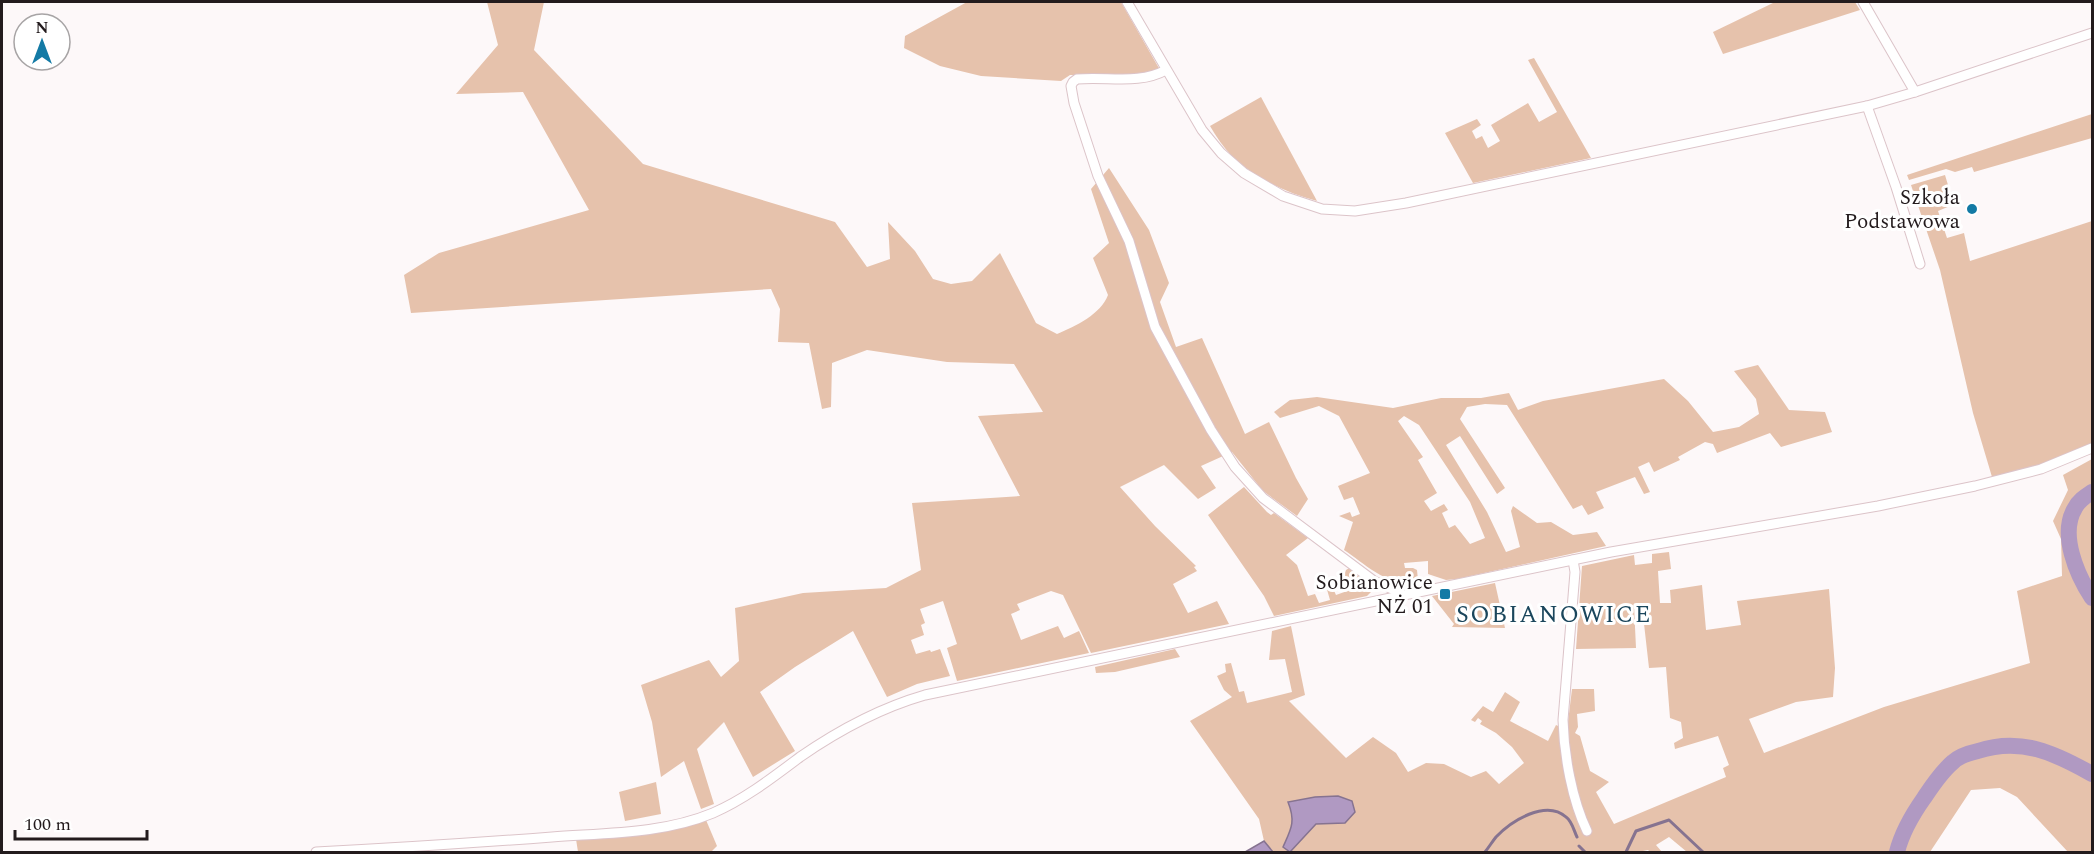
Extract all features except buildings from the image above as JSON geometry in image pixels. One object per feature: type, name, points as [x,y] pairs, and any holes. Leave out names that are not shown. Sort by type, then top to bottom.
[{"type":"street","points":[[1127,2],[1210,141],[1236,166],[1264,186],[1294,200],[1322,209],[1346,212],[1399,205],[1867,106],[2092,33]]},
{"type":"street","points":[[1863,2],[1915,92]]},
{"type":"street","points":[[1166,70],[1147,77],[1124,80],[1077,79],[1071,86],[1074,104],[1098,176],[1136,258],[1143,293],[1155,327],[1211,430],[1241,474],[1272,505],[1374,581],[1397,591],[1400,596]]},
{"type":"street","points":[[1867,106],[1920,264]]},
{"type":"street","points":[[316,852],[633,831],[680,824],[734,803],[820,744],[857,722],[883,709],[912,699],[1573,560],[1878,506],[1974,486],[2041,469],[2092,448]]},
{"type":"street","points":[[1573,560],[1575,572],[1563,739],[1579,815],[1587,831]]},
{"type":"street","points":[[1373,601],[1374,581]]},
{"type":"shaded area","points":[[487,2],[544,2],[534,50],[643,164],[835,222],[867,267],[890,259],[888,222],[915,251],[933,279],[951,284],[972,281],[1000,253],[1036,323],[1057,334],[1094,314],[1108,295],[1093,258],[1109,243],[1091,189],[1109,168],[1149,230],[1169,283],[1160,302],[1176,347],[1202,338],[1245,434],[1269,422],[1308,499],[1297,516],[1263,491],[1232,452],[1201,466],[1216,488],[1198,499],[1164,465],[1120,487],[1155,526],[1196,566],[1194,567],[1197,571],[1173,584],[1188,613],[1217,601],[1229,624],[1091,653],[1063,595],[1051,591],[1017,604],[1020,610],[1011,614],[1021,640],[1058,626],[1064,638],[1079,631],[1089,653],[957,681],[947,648],[957,644],[943,601],[920,609],[925,623],[921,625],[924,635],[911,640],[916,654],[940,649],[950,676],[917,684],[887,697],[853,631],[760,692],[795,751],[753,777],[724,722],[697,749],[714,804],[701,809],[684,761],[661,777],[652,722],[641,685],[709,660],[721,677],[739,661],[735,608],[803,593],[886,588],[921,570],[912,503],[1020,496],[978,416],[1043,412],[1014,364],[947,362],[867,350],[832,363],[831,407],[822,409],[809,343],[778,342],[780,309],[771,289],[411,313],[404,275],[439,253],[589,210],[523,92],[456,94],[498,45]]},
{"type":"shaded area","points":[[967,2],[1121,2],[1160,70],[1145,74],[1070,75],[1061,81],[981,76],[940,66],[904,48],[905,36]]},
{"type":"shaded area","points":[[1775,2],[1855,2],[1860,10],[1723,54],[1713,32]]},
{"type":"shaded area","points":[[1534,58],[1591,158],[1473,183],[1445,133],[1477,119],[1481,125],[1472,131],[1476,139],[1482,136],[1488,148],[1500,141],[1491,125],[1528,103],[1539,122],[1557,112],[1528,60]]},
{"type":"shaded area","points":[[1261,97],[1317,201],[1294,194],[1250,171],[1229,153],[1210,126]]},
{"type":"shaded area","points":[[2092,114],[2092,138],[1974,172],[1972,167],[1955,172],[1946,169],[1909,180],[1907,175]]},
{"type":"shaded area","points":[[1945,175],[1948,185],[1943,188],[1950,206],[1938,211],[1947,238],[1964,233],[1970,261],[2092,221],[2092,445],[2041,464],[1992,477],[1973,413],[1940,270],[1911,185]]},
{"type":"shaded area","points":[[1758,365],[1789,410],[1825,412],[1832,432],[1781,447],[1770,433],[1717,453],[1713,444],[1705,442],[1678,457],[1680,460],[1654,472],[1649,462],[1638,467],[1650,492],[1644,494],[1635,477],[1596,492],[1604,508],[1588,515],[1582,505],[1573,509],[1507,405],[1485,404],[1467,407],[1460,419],[1505,488],[1497,494],[1460,436],[1446,445],[1487,512],[1506,552],[1520,547],[1511,511],[1513,506],[1537,523],[1551,522],[1573,535],[1597,532],[1606,546],[1446,580],[1428,574],[1428,561],[1404,563],[1405,568],[1417,570],[1418,580],[1415,584],[1395,582],[1386,578],[1344,550],[1353,522],[1339,516],[1350,512],[1352,517],[1360,514],[1353,497],[1344,500],[1338,486],[1370,473],[1339,416],[1319,406],[1280,418],[1274,412],[1290,400],[1317,397],[1393,408],[1441,398],[1481,398],[1509,393],[1518,410],[1543,401],[1664,379],[1688,401],[1713,432],[1739,427],[1759,414],[1756,399],[1734,371]],"holes":[[[1404,416],[1419,425],[1470,502],[1485,538],[1470,544],[1455,525],[1449,528],[1442,513],[1448,510],[1444,504],[1431,511],[1424,501],[1437,493],[1418,460],[1423,457],[1398,421]]]},
{"type":"shaded area","points":[[2092,459],[2092,852],[2068,852],[2017,797],[2000,788],[1971,790],[1930,852],[1687,852],[1669,837],[1656,845],[1662,852],[1648,850],[1638,852],[1273,852],[1264,841],[1259,819],[1190,721],[1232,697],[1224,690],[1217,676],[1226,672],[1225,664],[1231,663],[1239,692],[1244,691],[1247,703],[1292,692],[1285,659],[1269,660],[1272,631],[1291,626],[1305,695],[1289,701],[1346,758],[1373,737],[1396,753],[1408,772],[1426,763],[1444,764],[1471,777],[1486,771],[1499,784],[1524,763],[1512,747],[1496,733],[1480,724],[1482,721],[1478,718],[1475,722],[1471,720],[1483,706],[1493,712],[1505,692],[1520,702],[1510,721],[1548,741],[1556,725],[1567,730],[1572,689],[1594,689],[1595,711],[1577,714],[1578,727],[1575,733],[1580,736],[1590,771],[1609,782],[1596,792],[1614,824],[1726,777],[1723,768],[1729,765],[1718,736],[1675,749],[1674,743],[1683,738],[1681,722],[1670,718],[1666,667],[1649,668],[1642,606],[1634,606],[1636,648],[1576,649],[1582,566],[1634,555],[1635,565],[1652,563],[1652,554],[1669,552],[1671,569],[1658,571],[1660,603],[1671,603],[1670,590],[1702,585],[1706,630],[1741,625],[1737,601],[1829,589],[1835,668],[1833,697],[1796,702],[1749,719],[1764,753],[1884,707],[2030,663],[2017,591],[2062,576],[2061,539],[2053,521],[2068,490],[2063,475]]},
{"type":"shaded area","points":[[1244,487],[1267,512],[1271,515],[1274,513],[1308,538],[1286,555],[1297,565],[1308,596],[1315,594],[1319,603],[1330,600],[1326,586],[1331,584],[1336,595],[1350,590],[1344,576],[1346,570],[1351,567],[1372,585],[1371,592],[1367,596],[1274,616],[1264,596],[1208,515]]},
{"type":"shaded area","points":[[1495,583],[1505,628],[1452,627],[1454,624],[1432,596]]},
{"type":"shaded area","points":[[1175,649],[1180,657],[1115,672],[1096,673],[1095,667]]},
{"type":"shaded area","points":[[656,782],[661,814],[625,821],[619,792]]},
{"type":"shaded area","points":[[1338,796],[1352,801],[1355,812],[1345,823],[1316,824],[1290,852],[1283,847],[1292,825],[1288,802]]},
{"type":"shaded area","points":[[706,820],[717,846],[711,852],[578,852],[576,839]]},
{"type":"shaded area","points":[[1264,841],[1273,852],[1245,852]]},
{"type":"waterway","points":[[2092,492],[2077,505],[2069,530],[2069,542],[2076,566],[2092,598]]},
{"type":"waterway","points":[[1897,852],[1908,824],[1930,789],[1949,766],[1964,755],[1994,747],[2037,749],[2092,774]]},
{"type":"waterway","points":[[1485,852],[1502,831],[1519,819],[1539,811],[1549,810],[1566,817],[1577,837]]},
{"type":"waterway","points":[[1626,852],[1636,831],[1669,820],[1703,852]]},
{"type":"waterway","points":[[1579,846],[1585,852]]},
{"type":"place","name":"Szkoła Podstawowa","points":[[1972,209]]},
{"type":"place","name":"Sobianowice NŻ 01","points":[[1445,594]]},
{"type":"district","name":"SOBIANOWICE","points":[[1554,614]]}]
